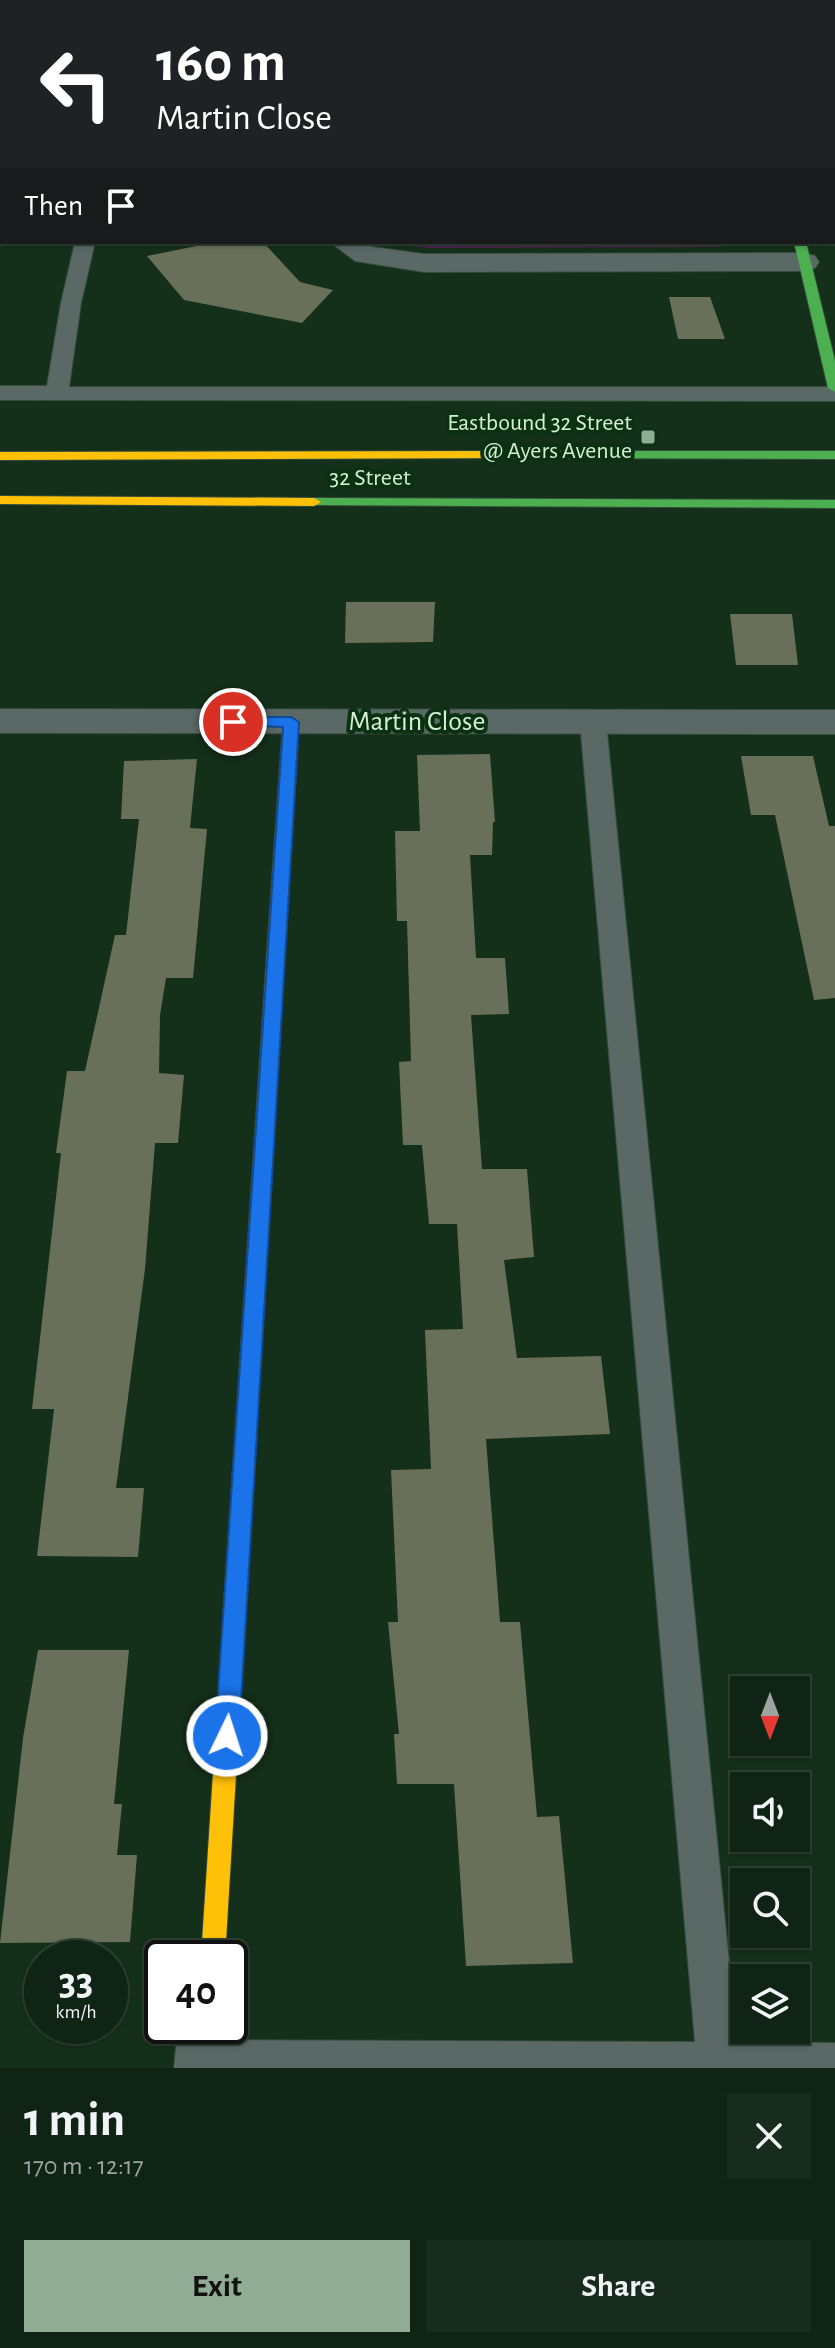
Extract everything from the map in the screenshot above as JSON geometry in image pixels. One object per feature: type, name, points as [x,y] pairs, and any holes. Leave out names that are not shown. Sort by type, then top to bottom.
[{"type":"main road","points":[[802,252],[835,391]]},
{"type":"main road","name":"32 Street","points":[[0,456],[835,455]]},
{"type":"main road","name":"32 Street","points":[[0,500],[835,504]]},
{"type":"main road","points":[[214,1940],[291,722]]},
{"type":"street","points":[[348,244],[365,255],[424,263],[802,252]]},
{"type":"street","name":"Martin Close","points":[[0,721],[835,722]]},
{"type":"lane","points":[[57,394],[71,303],[85,244]]},
{"type":"lane","points":[[0,393],[835,391]]},
{"type":"lane","points":[[593,722],[718,2063]]},
{"type":"lane","points":[[207,2052],[835,2064]]},
{"type":"shaded area","points":[[394,244],[734,244],[717,247],[429,248]]},
{"type":"building","points":[[206,244],[265,244],[300,282],[333,290],[302,323],[184,300],[147,256]]},
{"type":"building","points":[[669,297],[710,297],[725,339],[678,339]]},
{"type":"building","points":[[346,602],[435,602],[433,642],[345,643]]},
{"type":"building","points":[[730,614],[792,614],[798,665],[736,665]]},
{"type":"building","points":[[490,754],[495,822],[492,855],[470,855],[476,958],[505,958],[509,1014],[471,1015],[482,1169],[527,1169],[534,1257],[504,1260],[517,1358],[601,1356],[610,1434],[486,1439],[500,1622],[520,1622],[537,1817],[559,1816],[573,1963],[466,1966],[454,1784],[397,1784],[394,1734],[399,1734],[388,1622],[398,1622],[391,1470],[431,1469],[425,1330],[463,1329],[457,1224],[429,1224],[422,1145],[403,1145],[399,1062],[411,1061],[407,921],[397,921],[395,831],[420,831],[417,755]]},
{"type":"building","points":[[741,756],[813,756],[829,826],[835,826],[835,998],[814,1000],[775,815],[751,815]]},
{"type":"building","points":[[197,759],[190,828],[207,829],[193,978],[166,978],[160,1015],[159,1073],[184,1075],[178,1143],[155,1143],[145,1269],[116,1488],[144,1488],[138,1557],[37,1556],[54,1409],[32,1409],[61,1153],[56,1153],[67,1071],[85,1071],[115,935],[126,935],[139,819],[121,819],[124,761]]},
{"type":"building","points":[[38,1650],[129,1650],[114,1804],[122,1804],[117,1855],[137,1855],[130,1942],[24,1940],[24,1943],[0,1943],[23,1738]]},
{"type":"traffic: fast","points":[[800,244],[835,388]]},
{"type":"traffic: fast","points":[[530,455],[835,455]]},
{"type":"traffic: fast","points":[[314,502],[835,504]]},
{"type":"traffic: fast","points":[[238,1558],[276,952]]},
{"type":"traffic: slow","points":[[0,456],[530,455]]},
{"type":"traffic: slow","points":[[0,500],[314,502]]},
{"type":"traffic: slow","points":[[214,1940],[238,1558]]},
{"type":"traffic: jam","points":[[276,952],[291,722]]},
{"type":"place","name":"Eastbound 32 Street @ Ayers Avenue","points":[[648,437]]},
{"type":"route","points":[[227,1736],[291,722],[233,722]]}]
